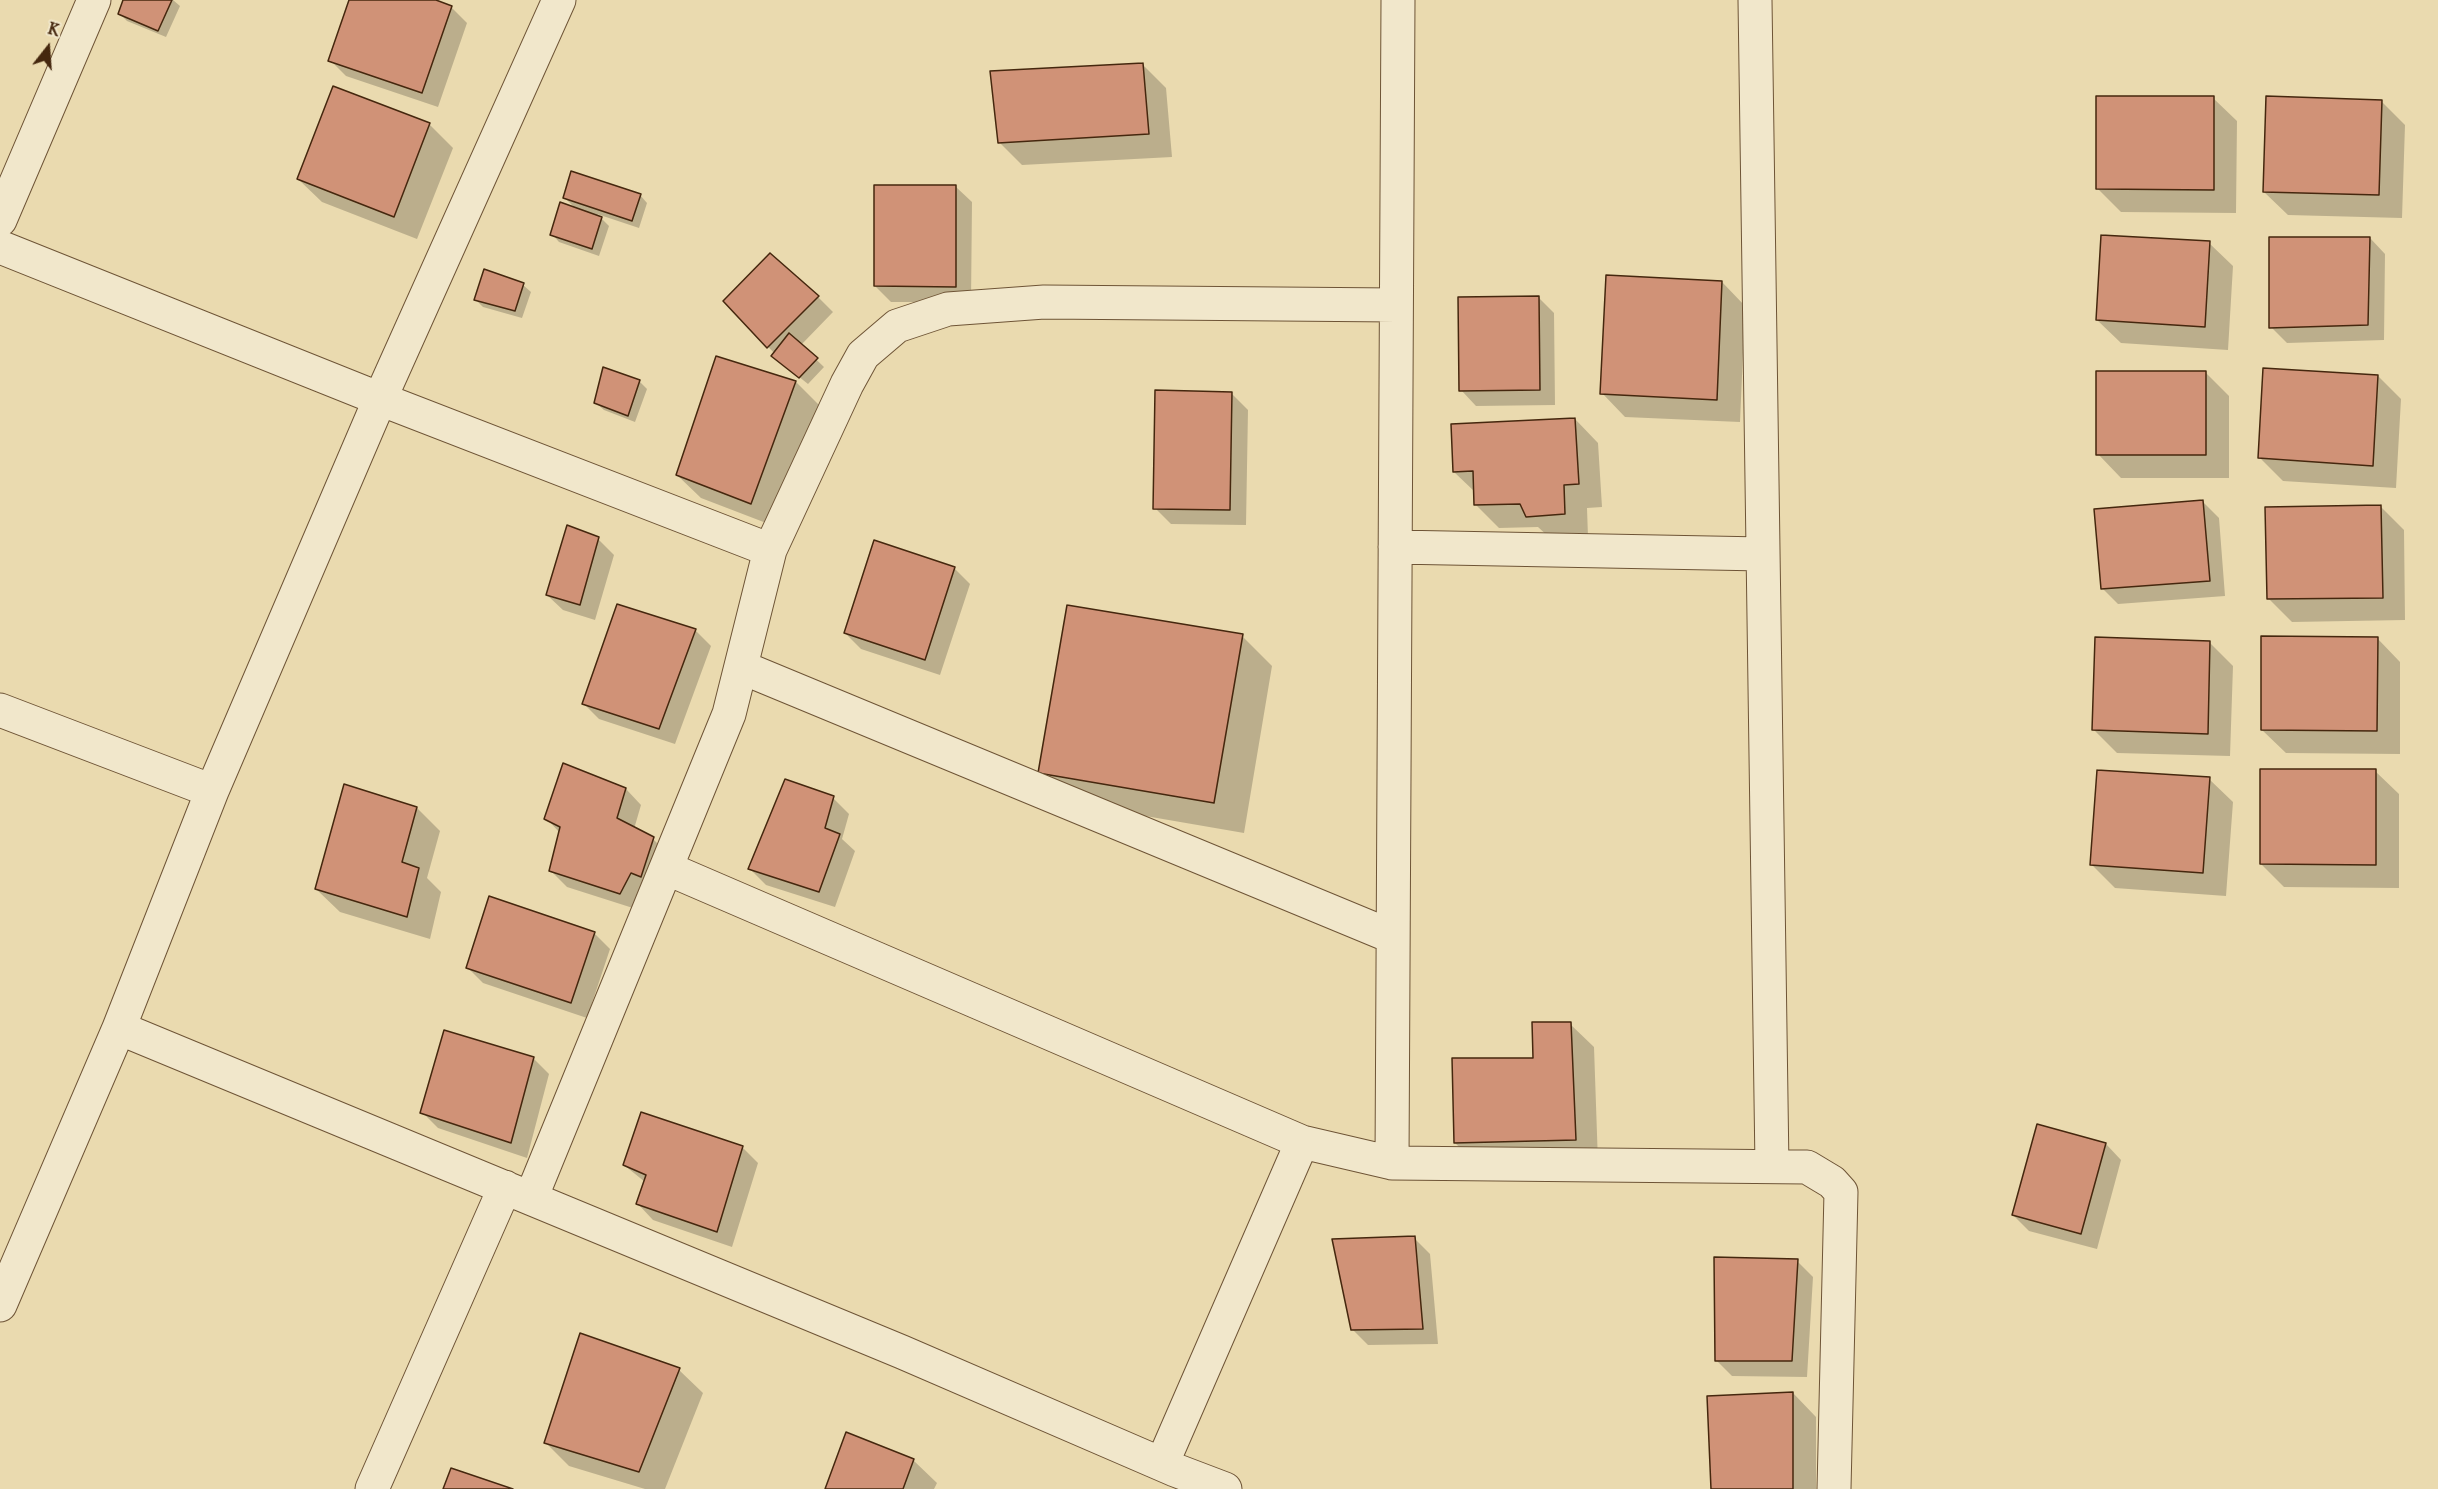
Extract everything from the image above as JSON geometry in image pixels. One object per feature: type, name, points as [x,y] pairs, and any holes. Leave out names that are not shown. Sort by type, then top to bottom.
[{"type":"street","points":[[0,220],[94,0]]},
{"type":"street","points":[[0,1305],[119,1028],[212,791],[380,399],[559,0]]},
{"type":"street","points":[[1392,1163],[1398,0]]},
{"type":"street","points":[[1755,0],[1772,1166]]},
{"type":"street","points":[[0,247],[380,399],[770,550]]},
{"type":"street","points":[[372,1489],[518,1193],[666,868],[729,714],[770,550],[847,384],[863,355],[897,326],[948,309],[1044,302],[1396,305]]},
{"type":"street","points":[[1395,547],[1763,554]]},
{"type":"street","points":[[741,667],[1393,938]]},
{"type":"street","points":[[0,710],[212,791]]},
{"type":"street","points":[[666,868],[1302,1142],[1392,1163],[1807,1167],[1832,1182],[1841,1192],[1834,1489]]},
{"type":"street","points":[[119,1028],[902,1352],[1225,1489]]},
{"type":"street","points":[[1162,1464],[1302,1142]]},
{"type":"building","points":[[123,0],[172,0],[158,31],[118,14]]},
{"type":"building","points":[[349,0],[436,0],[452,6],[422,93],[328,61]]},
{"type":"building","points":[[1143,63],[1149,134],[998,143],[990,71]]},
{"type":"building","points":[[333,86],[430,123],[394,217],[297,179]]},
{"type":"building","points":[[2096,96],[2214,96],[2214,190],[2096,189]]},
{"type":"building","points":[[2266,96],[2382,100],[2379,195],[2263,192]]},
{"type":"building","points":[[571,171],[641,194],[632,221],[563,198]]},
{"type":"building","points":[[874,185],[956,185],[956,287],[874,286]]},
{"type":"building","points":[[560,202],[602,217],[592,249],[550,235]]},
{"type":"building","points":[[2101,235],[2210,241],[2205,327],[2096,320]]},
{"type":"building","points":[[2269,237],[2370,237],[2368,325],[2269,328]]},
{"type":"building","points":[[770,253],[819,296],[767,348],[723,301]]},
{"type":"building","points":[[484,269],[524,283],[515,311],[474,300]]},
{"type":"building","points":[[1606,275],[1722,281],[1717,400],[1600,394]]},
{"type":"building","points":[[1539,296],[1540,390],[1459,391],[1458,297]]},
{"type":"building","points":[[789,333],[818,358],[799,378],[771,356]]},
{"type":"building","points":[[716,356],[796,381],[751,504],[676,475]]},
{"type":"building","points":[[603,367],[640,380],[628,416],[594,403]]},
{"type":"building","points":[[2263,368],[2378,375],[2373,466],[2258,458]]},
{"type":"building","points":[[2096,371],[2206,371],[2206,455],[2096,455]]},
{"type":"building","points":[[1155,390],[1232,392],[1230,510],[1153,509]]},
{"type":"building","points":[[1575,418],[1579,484],[1564,485],[1565,514],[1526,517],[1520,504],[1474,505],[1473,471],[1453,472],[1451,424]]},
{"type":"building","points":[[2203,500],[2210,581],[2101,589],[2094,509]]},
{"type":"building","points":[[2381,505],[2383,598],[2267,599],[2265,507]]},
{"type":"building","points":[[567,525],[599,537],[580,605],[546,595]]},
{"type":"building","points":[[874,540],[955,567],[925,660],[844,633]]},
{"type":"building","points":[[617,604],[696,629],[659,729],[582,704]]},
{"type":"building","points":[[1067,605],[1243,634],[1214,803],[1038,773]]},
{"type":"building","points":[[2261,636],[2378,637],[2377,731],[2261,730]]},
{"type":"building","points":[[2095,637],[2210,641],[2208,734],[2092,730]]},
{"type":"building","points":[[563,763],[626,788],[617,818],[654,837],[641,877],[631,873],[620,894],[549,871],[560,827],[544,819]]},
{"type":"building","points":[[2260,769],[2376,769],[2376,865],[2260,864]]},
{"type":"building","points":[[2097,770],[2210,777],[2203,873],[2090,865]]},
{"type":"building","points":[[785,779],[834,796],[825,828],[840,834],[819,892],[748,869]]},
{"type":"building","points":[[344,784],[417,807],[402,862],[419,868],[407,917],[315,889]]},
{"type":"building","points":[[489,896],[595,932],[571,1003],[466,968]]},
{"type":"building","points":[[1532,1022],[1571,1022],[1576,1140],[1454,1143],[1452,1058],[1533,1058]]},
{"type":"building","points":[[444,1030],[534,1057],[511,1143],[420,1113]]},
{"type":"building","points":[[641,1112],[743,1146],[717,1232],[636,1204],[646,1175],[623,1165]]},
{"type":"building","points":[[2037,1124],[2106,1143],[2081,1234],[2012,1215]]},
{"type":"building","points":[[1415,1236],[1423,1329],[1351,1330],[1332,1239]]},
{"type":"building","points":[[1714,1257],[1798,1259],[1792,1361],[1715,1361]]},
{"type":"building","points":[[580,1333],[680,1368],[639,1472],[544,1443]]},
{"type":"building","points":[[1793,1392],[1793,1489],[1711,1489],[1707,1396]]},
{"type":"building","points":[[846,1432],[914,1459],[903,1489],[825,1489]]},
{"type":"building","points":[[451,1468],[513,1489],[443,1489]]}]
